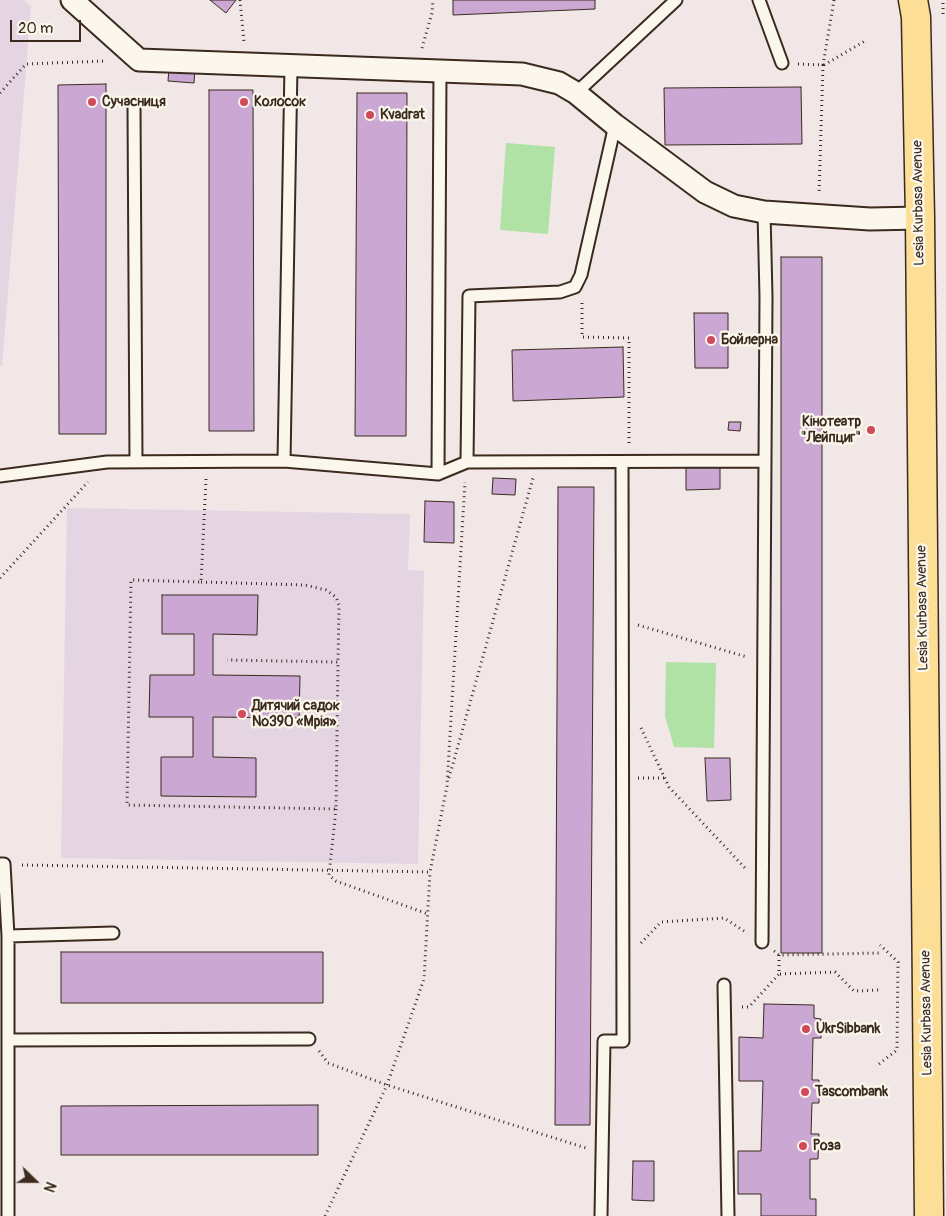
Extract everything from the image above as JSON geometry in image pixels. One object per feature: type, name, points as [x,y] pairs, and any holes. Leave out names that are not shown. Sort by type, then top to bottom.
[{"type":"main road","name":"Lesia Kurbasa Avenue","points":[[915,8],[920,218],[930,1216]]},
{"type":"street","points":[[72,0],[139,60],[522,74],[559,83],[576,93],[615,125],[705,192],[734,206],[764,212],[870,219],[920,218]]},
{"type":"lane","points":[[576,93],[676,0]]},
{"type":"lane","points":[[759,0],[782,63]]},
{"type":"lane","points":[[284,461],[291,66]]},
{"type":"lane","points":[[438,474],[440,71]]},
{"type":"lane","points":[[134,106],[136,462]]},
{"type":"lane","points":[[467,462],[469,296],[560,292],[575,287],[581,275],[615,125]]},
{"type":"lane","points":[[762,942],[763,461],[766,296],[764,212]]},
{"type":"lane","points":[[0,476],[107,462],[207,460],[284,461],[438,474],[467,462],[626,463],[763,461]]},
{"type":"lane","points":[[601,1216],[604,1041],[623,1041],[622,620],[626,463]]},
{"type":"lane","points":[[2,864],[8,936],[8,1216]]},
{"type":"lane","points":[[8,936],[113,934]]},
{"type":"lane","points":[[724,985],[728,1216]]},
{"type":"lane","points":[[8,1040],[309,1039]]},
{"type":"path","points":[[240,0],[246,64]]},
{"type":"path","points":[[415,70],[432,13],[433,0]]},
{"type":"path","points":[[818,215],[823,65],[834,0]]},
{"type":"path","points":[[782,63],[823,65],[865,41]]},
{"type":"path","points":[[0,93],[26,64],[139,60]]},
{"type":"path","points":[[581,275],[582,337],[629,338],[626,463]]},
{"type":"path","points":[[201,582],[207,460]]},
{"type":"path","points":[[0,578],[107,462]]},
{"type":"path","points":[[446,786],[467,462]]},
{"type":"path","points":[[325,1216],[387,1085],[424,979],[430,872],[446,786],[537,463]]},
{"type":"path","points":[[336,808],[126,805],[131,580],[305,585],[326,590],[336,597],[339,605],[336,808],[330,876],[336,881],[428,914]]},
{"type":"path","points":[[622,620],[762,661]]},
{"type":"path","points":[[227,660],[338,662]]},
{"type":"path","points":[[639,724],[670,787],[762,887]]},
{"type":"path","points":[[623,778],[665,778]]},
{"type":"path","points":[[2,864],[51,867],[430,872]]},
{"type":"path","points":[[623,962],[661,922],[724,918],[779,955],[879,953]]},
{"type":"path","points":[[880,945],[898,962],[897,1050],[880,1064]]},
{"type":"path","points":[[724,1008],[749,1007],[779,974],[779,955]]},
{"type":"path","points":[[779,974],[835,972],[854,991],[880,990]]},
{"type":"path","points":[[309,1039],[328,1063],[387,1085],[602,1153]]},
{"type":"shaded area","points":[[0,0],[24,0],[31,6],[2,366],[0,366]]},
{"type":"shaded area","name":"Дитячий садок №390 «Мрія»","points":[[67,508],[410,514],[408,570],[424,571],[418,864],[61,858]]},
{"type":"green space","points":[[506,143],[555,147],[548,234],[500,230]]},
{"type":"green space","points":[[666,662],[716,663],[714,748],[674,747],[665,716]]},
{"type":"building","points":[[210,0],[236,0],[226,13]]},
{"type":"building","points":[[453,0],[595,0],[595,9],[453,15]]},
{"type":"building","points":[[169,68],[195,69],[194,83],[168,81]]},
{"type":"building","points":[[106,84],[106,434],[59,434],[58,85]]},
{"type":"building","points":[[801,87],[802,144],[665,145],[664,88]]},
{"type":"building","points":[[209,90],[253,90],[254,431],[209,431]]},
{"type":"building","points":[[357,93],[407,93],[406,436],[355,436]]},
{"type":"building","points":[[781,257],[822,257],[822,953],[781,953]]},
{"type":"building","name":"Бойлерна","points":[[694,313],[728,313],[728,368],[695,368]]},
{"type":"building","points":[[623,347],[624,397],[513,401],[512,350]]},
{"type":"building","points":[[729,422],[741,422],[740,431],[728,430]]},
{"type":"building","points":[[720,466],[720,489],[686,490],[686,467]]},
{"type":"building","points":[[493,478],[516,479],[515,495],[492,494]]},
{"type":"building","points":[[558,487],[594,487],[590,1125],[555,1125]]},
{"type":"building","points":[[425,501],[454,502],[454,543],[424,542]]},
{"type":"building","points":[[162,595],[258,595],[257,635],[213,634],[213,675],[300,676],[299,718],[213,717],[213,757],[256,758],[256,797],[161,796],[161,757],[193,757],[193,717],[149,717],[150,675],[194,675],[194,634],[162,634]]},
{"type":"building","points":[[705,758],[730,758],[731,800],[707,801]]},
{"type":"building","points":[[61,952],[323,952],[323,1003],[61,1003]]},
{"type":"building","points":[[764,1004],[814,1005],[814,1018],[821,1019],[821,1038],[813,1038],[812,1080],[819,1080],[819,1103],[812,1103],[811,1134],[819,1134],[818,1159],[810,1159],[810,1199],[816,1199],[816,1216],[761,1216],[761,1194],[738,1194],[738,1151],[761,1151],[763,1081],[739,1081],[739,1037],[763,1038]]},
{"type":"building","points":[[318,1105],[318,1155],[61,1155],[61,1106]]},
{"type":"building","points":[[633,1161],[654,1161],[654,1201],[632,1200]]},
{"type":"place","name":"Сучасниця","points":[[92,102]]},
{"type":"place","name":"Колосок","points":[[244,102]]},
{"type":"place","name":"Kvadrat","points":[[370,115]]},
{"type":"place","name":"Бойлерна","points":[[711,340]]},
{"type":"place","name":"Кінотеатр \"Лейпциг\"","points":[[871,430]]},
{"type":"place","name":"Дитячий садок №390 «Мрія»","points":[[242,714]]},
{"type":"place","name":"UkrSibbank","points":[[806,1029]]},
{"type":"place","name":"Tascombank","points":[[805,1092]]},
{"type":"place","name":"Роза","points":[[803,1146]]}]
